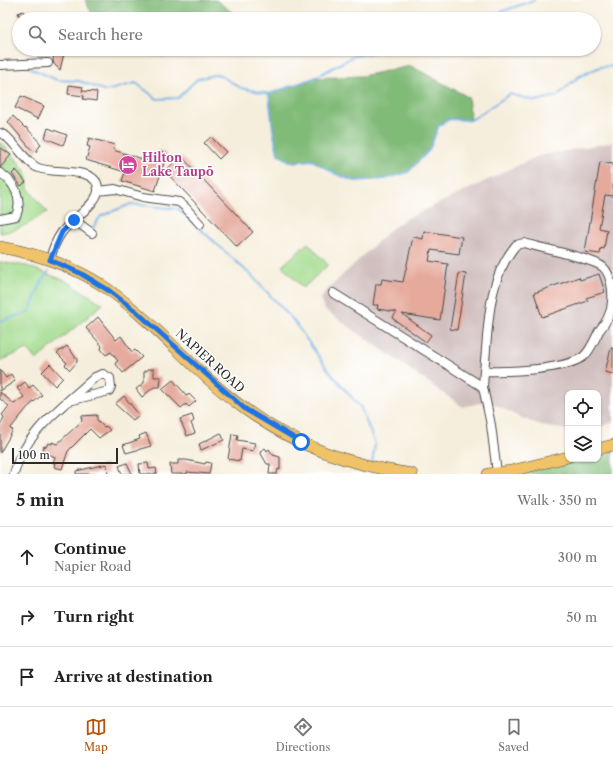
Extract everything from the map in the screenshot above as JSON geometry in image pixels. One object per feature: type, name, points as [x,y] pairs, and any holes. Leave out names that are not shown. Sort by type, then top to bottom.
[{"type":"main road","name":"NAPIER ROAD","points":[[0,247],[25,252],[50,260],[80,273],[108,290],[138,313],[245,409],[282,433],[325,453],[352,463],[412,474]]},
{"type":"main road","points":[[601,448],[613,445]]},
{"type":"main road","points":[[492,474],[565,458]]},
{"type":"street","points":[[0,65],[48,63]]},
{"type":"street","points":[[0,133],[12,142],[35,166],[45,170],[88,174],[96,181],[98,191],[94,200],[62,232],[50,260]]},
{"type":"street","points":[[0,173],[7,177],[12,184],[19,197],[20,208],[16,216],[0,219]]},
{"type":"street","points":[[98,191],[116,189],[143,197],[179,202],[200,224]]},
{"type":"street","points":[[74,220],[92,233]]},
{"type":"street","points":[[484,371],[553,367],[566,364],[584,356],[609,317],[612,308],[612,288],[608,274],[602,267],[583,259],[524,243],[516,245],[508,255],[494,284],[489,307],[484,371],[483,387],[491,425],[492,474]]},
{"type":"street","points":[[333,293],[483,387]]},
{"type":"street","points":[[14,474],[22,453],[36,432],[69,401],[95,378],[103,374],[110,378],[111,387],[109,391],[69,401]]},
{"type":"shaded area","points":[[613,142],[613,422],[601,427],[601,390],[565,390],[565,430],[547,427],[521,418],[489,401],[463,407],[324,309],[321,300],[325,292],[391,229],[406,219],[538,156]]},
{"type":"green space","points":[[85,0],[216,0],[232,12],[91,12]]},
{"type":"green space","points":[[166,56],[187,56],[181,57]]},
{"type":"green space","points":[[411,66],[468,97],[471,120],[450,119],[439,125],[429,150],[408,172],[385,179],[354,181],[334,173],[312,160],[291,162],[278,154],[273,129],[269,94],[314,78],[362,76]]},
{"type":"green space","points":[[0,142],[14,156],[27,174],[28,188],[47,212],[19,228],[0,233]]},
{"type":"green space","points":[[308,243],[328,265],[303,288],[282,266]]},
{"type":"green space","points":[[0,262],[27,266],[66,281],[103,304],[36,360],[27,349],[0,361]]},
{"type":"green space","points":[[613,445],[613,474],[490,474],[565,460],[565,462],[601,462],[601,448]]},
{"type":"building","points":[[54,56],[63,56],[60,70],[54,64]]},
{"type":"building","points":[[69,85],[83,87],[82,91],[97,92],[96,101],[83,99],[84,96],[68,94]]},
{"type":"building","points":[[21,96],[44,106],[38,119],[15,108]]},
{"type":"building","points":[[13,116],[25,128],[26,127],[41,144],[36,152],[31,149],[8,122]]},
{"type":"building","points":[[48,128],[67,135],[63,145],[45,138]]},
{"type":"building","points":[[211,137],[226,152],[219,159],[204,143]]},
{"type":"building","name":"Hilton Lake Taupō","points":[[89,138],[115,145],[113,150],[156,163],[160,151],[167,154],[155,191],[122,181],[125,172],[86,160],[90,147],[87,146]]},
{"type":"building","points":[[0,147],[11,155],[0,168]]},
{"type":"building","points":[[181,156],[253,232],[237,247],[165,171]]},
{"type":"building","points":[[600,162],[613,164],[613,196],[605,195],[599,228],[607,230],[604,249],[601,248],[600,254],[585,252]]},
{"type":"building","points":[[16,170],[26,182],[21,186],[12,174]]},
{"type":"building","points":[[424,231],[462,237],[459,254],[431,250],[429,261],[448,264],[440,320],[402,314],[431,335],[426,342],[392,318],[397,312],[377,309],[378,305],[373,305],[376,284],[381,284],[382,279],[403,282],[413,237],[423,239]]},
{"type":"building","points":[[459,273],[466,274],[457,330],[450,329]]},
{"type":"building","points":[[599,274],[605,292],[586,298],[588,301],[542,317],[534,293],[579,277],[580,280]]},
{"type":"building","points":[[98,317],[116,340],[121,336],[132,352],[135,350],[142,357],[123,373],[115,363],[118,361],[111,352],[106,355],[101,349],[102,346],[86,328]]},
{"type":"building","points":[[67,346],[77,359],[77,362],[70,370],[65,365],[67,363],[57,353]]},
{"type":"building","points":[[611,348],[613,348],[613,374],[605,372]]},
{"type":"building","points":[[50,364],[63,378],[55,386],[42,372]]},
{"type":"building","points":[[147,369],[154,369],[154,377],[161,377],[160,387],[154,387],[142,397],[136,389],[144,383],[144,371],[147,371]]},
{"type":"building","points":[[0,370],[6,378],[11,374],[15,381],[0,391]]},
{"type":"building","points":[[173,380],[187,396],[189,394],[196,401],[189,407],[186,404],[181,408],[162,389]]},
{"type":"building","points":[[25,382],[29,388],[33,385],[42,395],[28,407],[10,429],[13,430],[0,453],[0,426],[4,417],[2,415],[9,406],[0,399],[0,392],[14,404],[24,397],[17,388]]},
{"type":"building","points":[[124,396],[139,415],[133,420],[115,404]]},
{"type":"building","points":[[97,415],[97,420],[104,427],[106,426],[110,430],[99,438],[90,429],[68,451],[62,469],[54,467],[55,463],[53,463],[55,457],[42,451],[44,446],[46,447],[48,443],[52,444],[52,442],[57,444],[82,421],[81,416]]},
{"type":"building","points":[[192,415],[194,421],[191,423],[195,433],[187,436],[180,419]]},
{"type":"building","points":[[146,433],[151,446],[126,453],[123,445],[140,439],[139,436]]},
{"type":"building","points":[[221,433],[224,440],[201,450],[199,444]]},
{"type":"building","points":[[232,434],[238,435],[237,440],[255,443],[253,451],[242,449],[240,461],[228,459]]},
{"type":"building","points":[[265,448],[267,451],[269,449],[273,455],[280,457],[280,470],[278,469],[277,474],[269,474],[270,464],[267,464],[260,452]]},
{"type":"building","points":[[178,460],[205,464],[206,462],[211,463],[209,474],[187,472],[187,474],[171,474],[170,464],[178,464]]},
{"type":"building","points":[[127,463],[132,474],[122,474],[119,466]]},
{"type":"building","points":[[148,463],[149,469],[156,468],[157,474],[140,474],[139,464]]},
{"type":"building","points":[[107,464],[108,474],[76,474],[76,471]]},
{"type":"waterway","points":[[501,12],[534,0]]},
{"type":"waterway","points":[[28,67],[57,80],[79,81],[106,91],[136,83],[157,99],[178,98],[197,79],[218,74],[241,88],[269,94],[314,78],[354,56]]},
{"type":"waterway","points":[[269,94],[273,129],[278,154],[291,162],[312,160],[334,173],[354,181],[385,179],[408,172],[429,150],[439,125],[450,119],[471,120],[510,94],[535,101],[557,96],[578,77],[600,67],[613,66]]},
{"type":"waterway","points":[[92,229],[101,216],[131,204],[178,209],[252,276],[293,320],[329,371],[361,408],[375,444],[372,463]]},
{"type":"waterway","points":[[0,321],[29,312],[43,279],[49,271]]},
{"type":"place","name":"Hilton Lake Taupō","points":[[128,165]]},
{"type":"route","points":[[74,220],[62,232],[54,247],[50,260],[90,278],[125,302],[245,409],[282,433],[301,442]]}]
